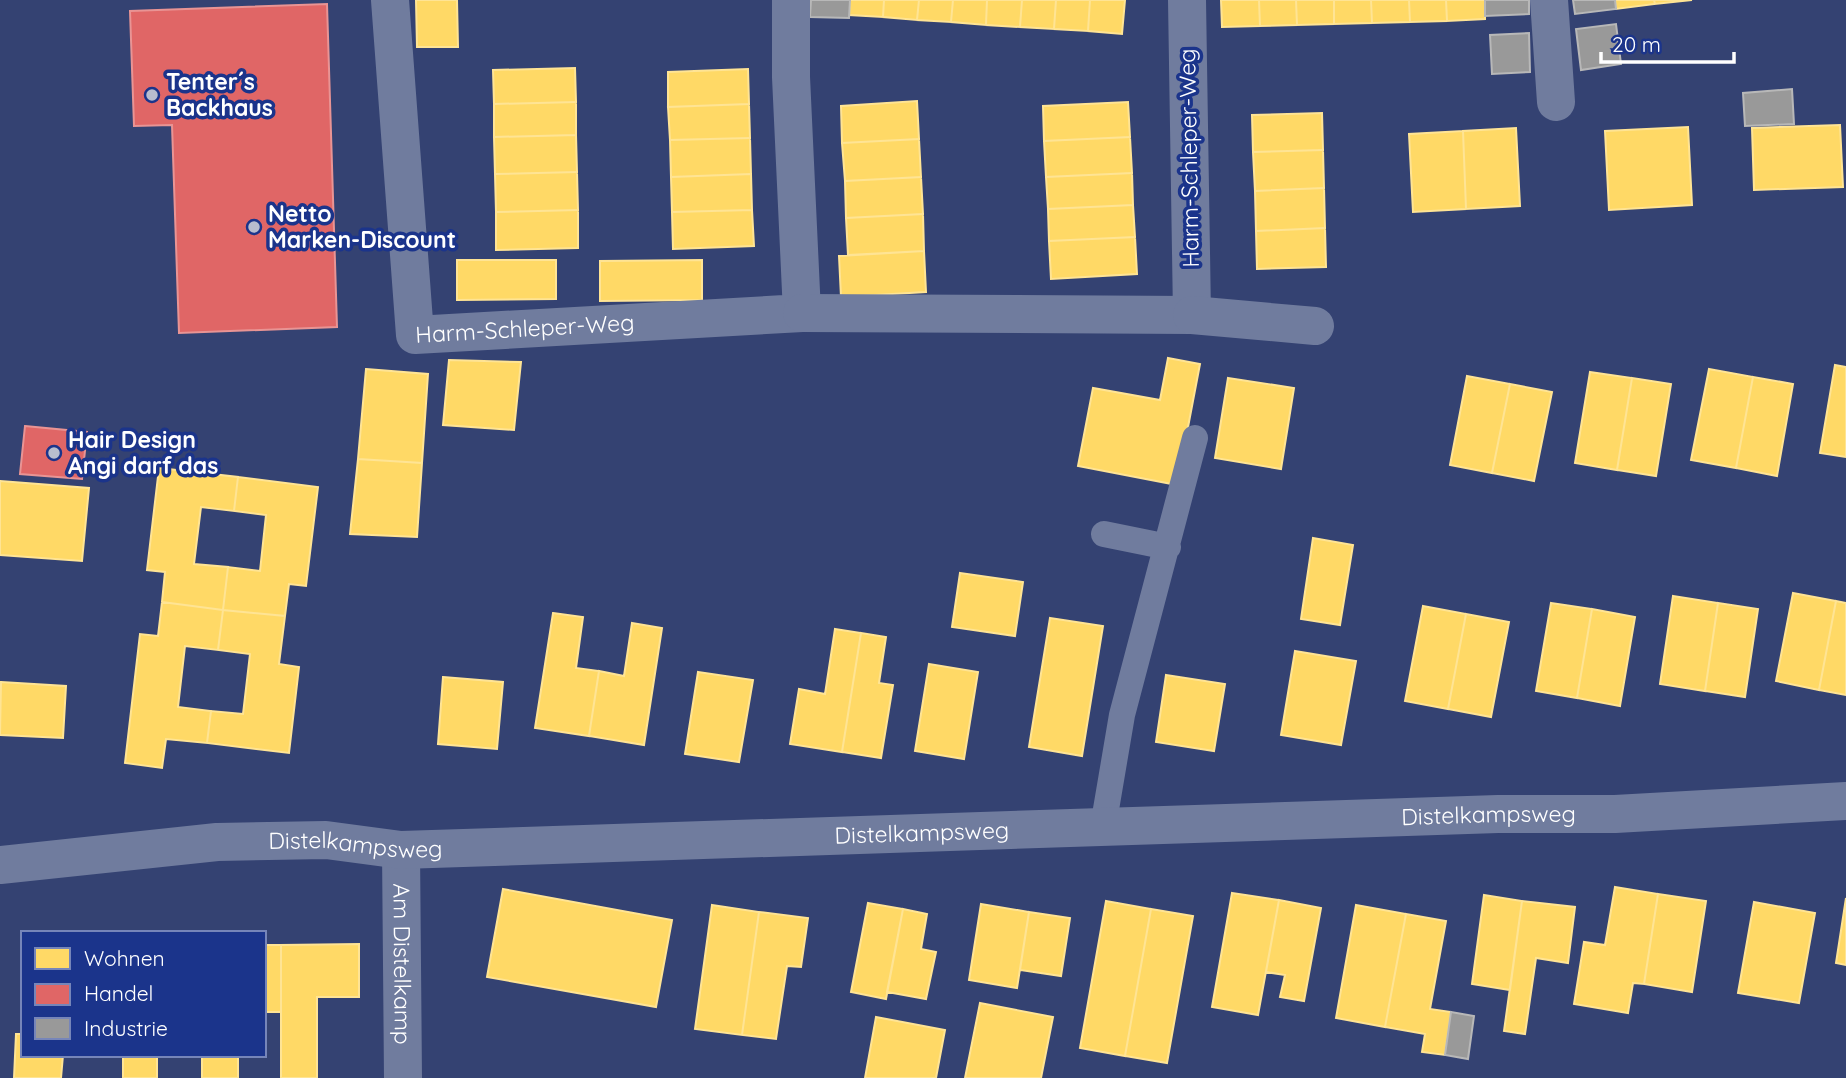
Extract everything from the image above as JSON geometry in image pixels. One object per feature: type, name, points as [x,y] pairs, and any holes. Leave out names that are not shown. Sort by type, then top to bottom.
[{"type":"street","name":"Harm-Schleper-Weg","points":[[390,0],[415,335],[802,313],[1192,315],[1315,326]]},
{"type":"street","points":[[791,0],[791,77],[802,313]]},
{"type":"street","name":"Harm-Schleper-Weg","points":[[1187,0],[1192,315]]},
{"type":"street","points":[[1549,0],[1556,102]]},
{"type":"street","name":"Distelkampsweg","points":[[0,865],[217,842],[326,840],[401,850],[1102,827],[1615,814],[1846,801]]},
{"type":"street","name":"Am Distelkamp","points":[[401,850],[403,1078]]},
{"type":"lane","points":[[1102,827],[1122,715],[1195,439]]},
{"type":"lane","points":[[1104,534],[1168,547]]},
{"type":"building: Wohnen","points":[[416,0],[457,0],[458,47],[417,47]]},
{"type":"building: Wohnen","points":[[850,0],[884,0],[883,17],[849,15]]},
{"type":"building: Wohnen","points":[[884,0],[919,0],[917,20],[883,17]]},
{"type":"building: Wohnen","points":[[919,0],[953,0],[951,22],[917,20]]},
{"type":"building: Wohnen","points":[[953,0],[987,0],[986,25],[951,22]]},
{"type":"building: Wohnen","points":[[987,0],[1022,0],[1020,27],[986,25]]},
{"type":"building: Wohnen","points":[[1022,0],[1056,0],[1054,29],[1020,27]]},
{"type":"building: Wohnen","points":[[1056,0],[1090,0],[1088,31],[1054,29]]},
{"type":"building: Wohnen","points":[[1090,0],[1125,0],[1122,34],[1088,31]]},
{"type":"building: Wohnen","points":[[1221,0],[1259,0],[1260,26],[1222,27]]},
{"type":"building: Wohnen","points":[[1259,0],[1296,0],[1297,25],[1260,26]]},
{"type":"building: Wohnen","points":[[1296,0],[1334,0],[1334,24],[1297,25]]},
{"type":"building: Wohnen","points":[[1334,0],[1371,0],[1372,23],[1334,24]]},
{"type":"building: Wohnen","points":[[1371,0],[1409,0],[1410,22],[1372,23]]},
{"type":"building: Wohnen","points":[[1409,0],[1446,0],[1447,21],[1410,22]]},
{"type":"building: Wohnen","points":[[1446,0],[1485,0],[1485,19],[1447,21]]},
{"type":"building: Wohnen","points":[[1615,0],[1654,0],[1655,4],[1616,9]]},
{"type":"building: Wohnen","points":[[1654,0],[1692,0],[1655,4]]},
{"type":"building: Wohnen","points":[[575,68],[576,102],[494,104],[493,70]]},
{"type":"building: Wohnen","points":[[748,69],[749,104],[668,107],[668,72]]},
{"type":"building: Wohnen","points":[[917,101],[919,139],[842,143],[841,106]]},
{"type":"building: Wohnen","points":[[576,102],[576,135],[494,137],[494,104]]},
{"type":"building: Wohnen","points":[[1128,102],[1130,137],[1044,141],[1043,106]]},
{"type":"building: Wohnen","points":[[749,104],[750,138],[670,140],[668,107]]},
{"type":"building: Wohnen","points":[[1322,113],[1323,150],[1253,152],[1252,115]]},
{"type":"building: Wohnen","points":[[1840,125],[1843,187],[1754,190],[1752,128]]},
{"type":"building: Wohnen","points":[[1688,127],[1692,205],[1609,210],[1605,131]]},
{"type":"building: Wohnen","points":[[1516,128],[1520,206],[1466,209],[1463,131]]},
{"type":"building: Wohnen","points":[[1463,131],[1466,209],[1413,212],[1409,134]]},
{"type":"building: Wohnen","points":[[576,135],[577,172],[495,174],[494,137]]},
{"type":"building: Wohnen","points":[[1130,137],[1132,173],[1046,177],[1044,141]]},
{"type":"building: Wohnen","points":[[750,138],[751,174],[671,177],[670,140]]},
{"type":"building: Wohnen","points":[[919,139],[921,177],[845,181],[842,143]]},
{"type":"building: Wohnen","points":[[1323,150],[1324,188],[1255,191],[1253,152]]},
{"type":"building: Wohnen","points":[[577,172],[578,210],[496,212],[495,174]]},
{"type":"building: Wohnen","points":[[1132,173],[1133,205],[1048,209],[1046,177]]},
{"type":"building: Wohnen","points":[[751,174],[752,210],[672,212],[671,177]]},
{"type":"building: Wohnen","points":[[921,177],[923,214],[846,218],[845,181]]},
{"type":"building: Wohnen","points":[[1324,188],[1325,228],[1256,231],[1255,191]]},
{"type":"building: Wohnen","points":[[1133,205],[1135,237],[1049,241],[1048,209]]},
{"type":"building: Wohnen","points":[[578,210],[578,248],[496,250],[496,212]]},
{"type":"building: Wohnen","points":[[752,210],[754,246],[673,249],[672,212]]},
{"type":"building: Wohnen","points":[[923,214],[924,251],[848,255],[846,218]]},
{"type":"building: Wohnen","points":[[1325,228],[1326,267],[1257,269],[1256,231]]},
{"type":"building: Wohnen","points":[[1135,237],[1137,274],[1051,279],[1049,241]]},
{"type":"building: Wohnen","points":[[924,251],[926,292],[841,297],[839,256]]},
{"type":"building: Wohnen","points":[[457,260],[556,260],[556,299],[457,300]]},
{"type":"building: Wohnen","points":[[702,260],[702,300],[600,301],[600,261]]},
{"type":"building: Wohnen","points":[[1168,358],[1200,364],[1177,485],[1078,466],[1093,388],[1160,400]]},
{"type":"building: Wohnen","points":[[449,360],[521,362],[514,430],[443,425]]},
{"type":"building: Wohnen","points":[[1835,365],[1846,367],[1846,457],[1820,453]]},
{"type":"building: Wohnen","points":[[366,369],[428,374],[422,463],[358,459]]},
{"type":"building: Wohnen","points":[[1709,369],[1753,377],[1736,468],[1691,460]]},
{"type":"building: Wohnen","points":[[1590,372],[1632,378],[1617,470],[1575,463]]},
{"type":"building: Wohnen","points":[[1467,376],[1510,384],[1492,473],[1450,465]]},
{"type":"building: Wohnen","points":[[1753,377],[1793,384],[1777,476],[1736,468]]},
{"type":"building: Wohnen","points":[[1228,378],[1294,388],[1281,469],[1215,458]]},
{"type":"building: Wohnen","points":[[1632,378],[1671,384],[1656,476],[1617,470]]},
{"type":"building: Wohnen","points":[[1510,384],[1552,392],[1534,481],[1492,473]]},
{"type":"building: Wohnen","points":[[358,459],[422,463],[417,537],[350,534]]},
{"type":"building: Wohnen","points":[[159,468],[238,477],[234,511],[201,507],[194,564],[228,567],[223,610],[162,602],[165,572],[147,570]]},
{"type":"building: Wohnen","points":[[238,477],[318,487],[306,586],[289,584],[285,616],[223,610],[228,567],[260,571],[266,515],[234,511]]},
{"type":"building: Wohnen","points":[[0,481],[89,488],[82,561],[0,555]]},
{"type":"building: Wohnen","points":[[1313,538],[1353,545],[1340,625],[1301,619]]},
{"type":"building: Wohnen","points":[[960,573],[1023,582],[1015,636],[952,627]]},
{"type":"building: Wohnen","points":[[1793,593],[1836,601],[1819,690],[1776,681]]},
{"type":"building: Wohnen","points":[[1673,596],[1718,603],[1705,691],[1660,684]]},
{"type":"building: Wohnen","points":[[1836,601],[1846,603],[1846,695],[1819,690]]},
{"type":"building: Wohnen","points":[[162,602],[223,610],[218,650],[185,646],[178,707],[211,711],[207,743],[166,739],[162,768],[125,763],[140,634],[158,636]]},
{"type":"building: Wohnen","points":[[1551,603],[1592,609],[1577,698],[1536,691]]},
{"type":"building: Wohnen","points":[[1718,603],[1758,609],[1745,697],[1705,691]]},
{"type":"building: Wohnen","points":[[1423,606],[1466,614],[1448,709],[1405,701]]},
{"type":"building: Wohnen","points":[[1592,609],[1635,617],[1620,706],[1577,698]]},
{"type":"building: Wohnen","points":[[223,610],[285,616],[279,664],[299,667],[289,753],[207,743],[211,711],[243,714],[250,654],[218,650]]},
{"type":"building: Wohnen","points":[[553,613],[583,617],[576,668],[599,671],[589,736],[535,728]]},
{"type":"building: Wohnen","points":[[1466,614],[1509,622],[1491,717],[1448,709]]},
{"type":"building: Wohnen","points":[[1050,618],[1103,626],[1082,756],[1029,747]]},
{"type":"building: Wohnen","points":[[632,623],[662,628],[644,745],[589,736],[599,671],[624,676]]},
{"type":"building: Wohnen","points":[[835,629],[861,633],[842,752],[790,744],[799,689],[825,694]]},
{"type":"building: Wohnen","points":[[861,633],[886,637],[879,683],[893,685],[881,758],[842,752]]},
{"type":"building: Wohnen","points":[[1295,651],[1356,661],[1341,745],[1281,735]]},
{"type":"building: Wohnen","points":[[929,664],[978,672],[964,759],[915,751]]},
{"type":"building: Wohnen","points":[[698,672],[753,680],[739,762],[685,754]]},
{"type":"building: Wohnen","points":[[1166,675],[1225,684],[1214,751],[1156,742]]},
{"type":"building: Wohnen","points":[[443,677],[503,682],[497,749],[438,744]]},
{"type":"building: Wohnen","points":[[1,682],[66,686],[63,738],[0,735]]},
{"type":"building: Wohnen","points":[[1615,887],[1658,894],[1644,984],[1633,983],[1628,1013],[1574,1004],[1584,942],[1605,945]]},
{"type":"building: Wohnen","points":[[503,889],[672,920],[656,1007],[487,977]]},
{"type":"building: Wohnen","points":[[1232,893],[1279,900],[1258,1015],[1212,1007]]},
{"type":"building: Wohnen","points":[[1658,894],[1706,901],[1692,992],[1644,984]]},
{"type":"building: Wohnen","points":[[1484,895],[1522,901],[1510,990],[1472,984]]},
{"type":"building: Wohnen","points":[[1846,898],[1846,965],[1836,963]]},
{"type":"building: Wohnen","points":[[1279,900],[1321,908],[1304,1001],[1280,997],[1285,975],[1266,972]]},
{"type":"building: Wohnen","points":[[1106,901],[1151,909],[1125,1056],[1080,1048]]},
{"type":"building: Wohnen","points":[[1522,901],[1575,907],[1568,963],[1536,958],[1525,1034],[1504,1031]]},
{"type":"building: Wohnen","points":[[1754,902],[1815,913],[1799,1003],[1738,993]]},
{"type":"building: Wohnen","points":[[868,903],[903,909],[886,999],[851,992]]},
{"type":"building: Wohnen","points":[[981,904],[1029,912],[1017,988],[969,980]]},
{"type":"building: Wohnen","points":[[712,905],[759,912],[742,1035],[695,1029]]},
{"type":"building: Wohnen","points":[[1356,905],[1406,914],[1385,1027],[1336,1018]]},
{"type":"building: Wohnen","points":[[903,909],[927,914],[921,949],[936,952],[926,999],[887,992]]},
{"type":"building: Wohnen","points":[[1151,909],[1193,916],[1167,1063],[1125,1056]]},
{"type":"building: Wohnen","points":[[759,912],[808,918],[801,967],[787,966],[776,1039],[742,1035]]},
{"type":"building: Wohnen","points":[[1029,912],[1070,918],[1061,976],[1020,970]]},
{"type":"building: Wohnen","points":[[1406,914],[1446,921],[1430,1009],[1451,1012],[1445,1055],[1422,1052],[1425,1034],[1385,1027]]},
{"type":"building: Wohnen","points":[[359,944],[359,997],[317,997],[317,1078],[281,1078],[281,945]]},
{"type":"building: Wohnen","points":[[266,945],[281,945],[281,1012],[266,1012]]},
{"type":"building: Wohnen","points":[[980,1003],[1053,1017],[1041,1078],[965,1078]]},
{"type":"building: Wohnen","points":[[876,1017],[945,1030],[936,1078],[865,1078]]},
{"type":"building: Wohnen","points":[[16,1034],[21,1034],[21,1057],[63,1057],[61,1078],[14,1078]]},
{"type":"building: Wohnen","points":[[123,1057],[157,1057],[157,1078],[123,1078]]},
{"type":"building: Wohnen","points":[[202,1057],[238,1057],[238,1078],[202,1078]]},
{"type":"building: Handel","name":"Netto Marken-Discount","points":[[327,4],[337,327],[179,333],[172,125],[134,126],[130,11]]},
{"type":"building: Handel","name":"Hair Design Angi darf das","points":[[25,426],[87,432],[82,479],[20,474]]},
{"type":"building: Industrie","points":[[811,0],[850,0],[849,18],[810,17]]},
{"type":"building: Industrie","points":[[1485,0],[1529,0],[1529,14],[1485,16]]},
{"type":"building: Industrie","points":[[1573,0],[1615,0],[1616,9],[1575,14]]},
{"type":"building: Industrie","points":[[1616,24],[1621,64],[1581,70],[1576,29]]},
{"type":"building: Industrie","points":[[1529,33],[1530,72],[1492,74],[1490,35]]},
{"type":"building: Industrie","points":[[1792,89],[1794,124],[1745,126],[1743,93]]},
{"type":"building: Industrie","points":[[1451,1012],[1474,1016],[1468,1059],[1445,1055]]},
{"type":"place","name":"Tenter´s Backhaus","points":[[152,95]]},
{"type":"place","name":"Netto Marken-Discount","points":[[254,227]]},
{"type":"place","name":"Hair Design Angi darf das","points":[[54,453]]}]
